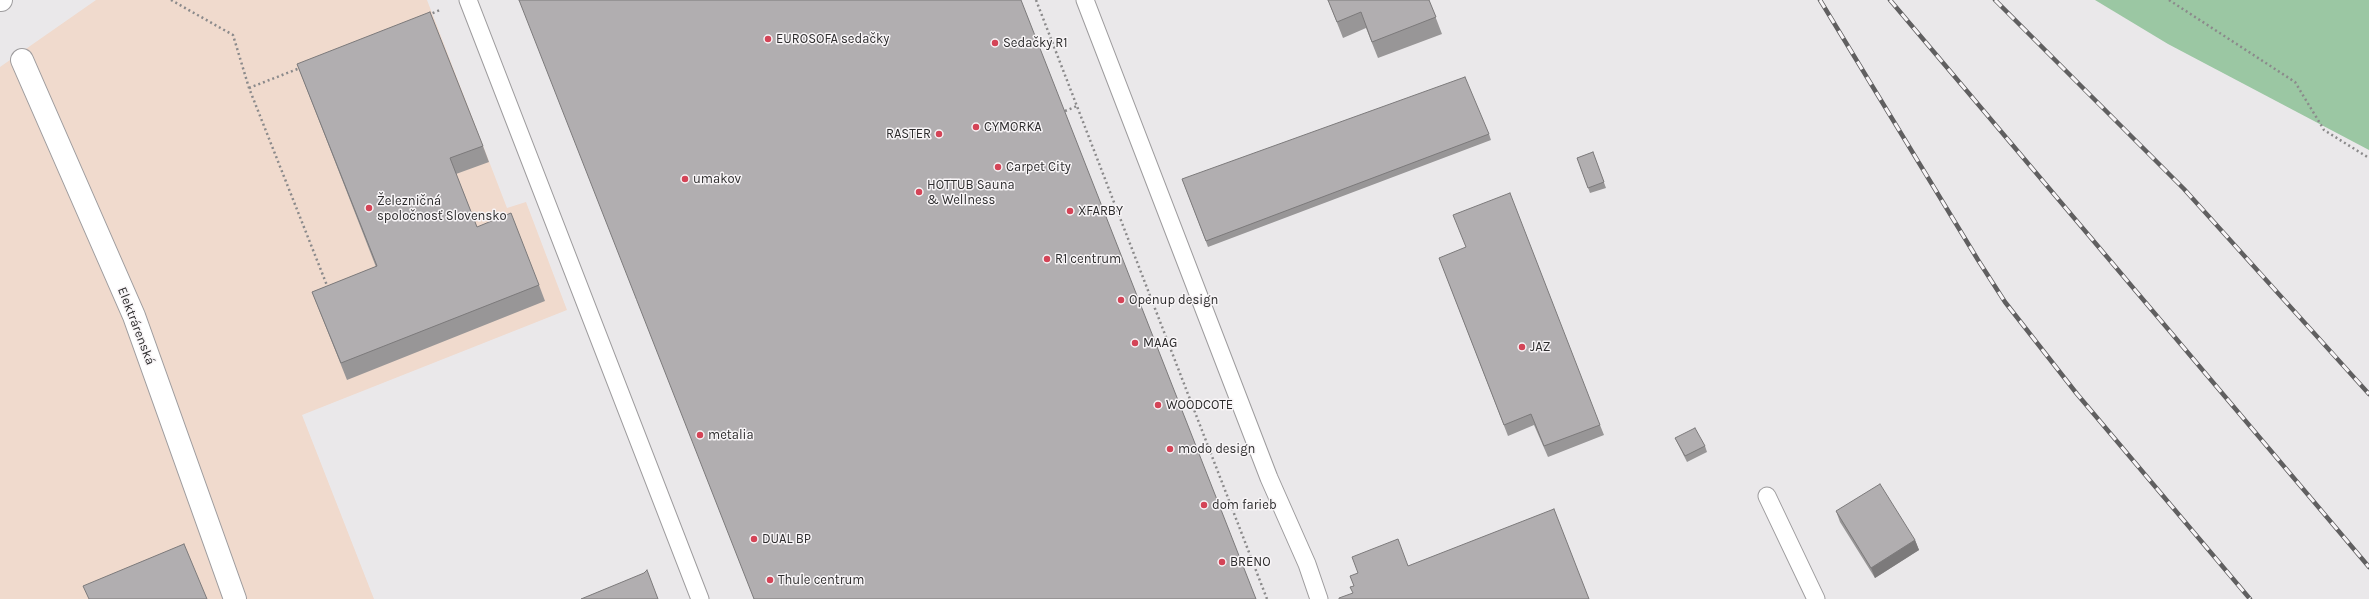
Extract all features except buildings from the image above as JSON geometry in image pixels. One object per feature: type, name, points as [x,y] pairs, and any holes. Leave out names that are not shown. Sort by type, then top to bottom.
[{"type":"street","name":"Elektrárenská","points":[[22,60],[134,316],[235,599]]},
{"type":"lane","points":[[468,0],[700,599]]},
{"type":"lane","points":[[1085,0],[1269,478],[1307,564],[1319,599]]},
{"type":"lane","points":[[1767,496],[1816,599]]},
{"type":"path","points":[[171,0],[233,36],[249,88],[331,294]]},
{"type":"path","points":[[1036,0],[1267,599]]},
{"type":"path","points":[[2169,0],[2295,82],[2324,130],[2369,158]]},
{"type":"path","points":[[421,18],[443,9]]},
{"type":"path","points":[[249,88],[302,67]]},
{"type":"path","points":[[1065,111],[1077,106]]},
{"type":"shaded area","points":[[96,0],[427,0],[507,208],[526,202],[567,310],[302,415],[374,599],[0,599],[0,67]]},
{"type":"green space","points":[[2095,0],[2369,0],[2369,150],[2168,44]]},
{"type":"railway","points":[[1820,0],[2005,302],[2077,394],[2250,599]]},
{"type":"railway","points":[[1890,0],[2369,567]]},
{"type":"railway","points":[[1995,0],[2184,189],[2369,394]]},
{"type":"place","name":"EUROSOFA sedačky","points":[[768,39]]},
{"type":"place","name":"Sedačky R1","points":[[995,43]]},
{"type":"place","name":"CYMORKA","points":[[976,127]]},
{"type":"place","name":"RASTER","points":[[939,134]]},
{"type":"place","name":"Carpet City","points":[[998,167]]},
{"type":"place","name":"umakov","points":[[685,179]]},
{"type":"place","name":"HOTTUB Sauna & Wellness","points":[[919,192]]},
{"type":"place","name":"Železničná spoločnosť Slovensko","points":[[369,208]]},
{"type":"place","name":"XFARBY","points":[[1070,211]]},
{"type":"place","name":"R1 centrum","points":[[1047,259]]},
{"type":"place","name":"Openup design","points":[[1121,300]]},
{"type":"place","name":"MAAG","points":[[1135,343]]},
{"type":"place","name":"JAZ","points":[[1522,347]]},
{"type":"place","name":"WOODCOTE","points":[[1158,405]]},
{"type":"place","name":"metalia","points":[[700,435]]},
{"type":"place","name":"modo design","points":[[1170,449]]},
{"type":"place","name":"dom farieb","points":[[1204,505]]},
{"type":"place","name":"DUAL BP","points":[[754,539]]},
{"type":"place","name":"BRENO","points":[[1222,562]]},
{"type":"place","name":"Thule centrum","points":[[770,580]]}]
